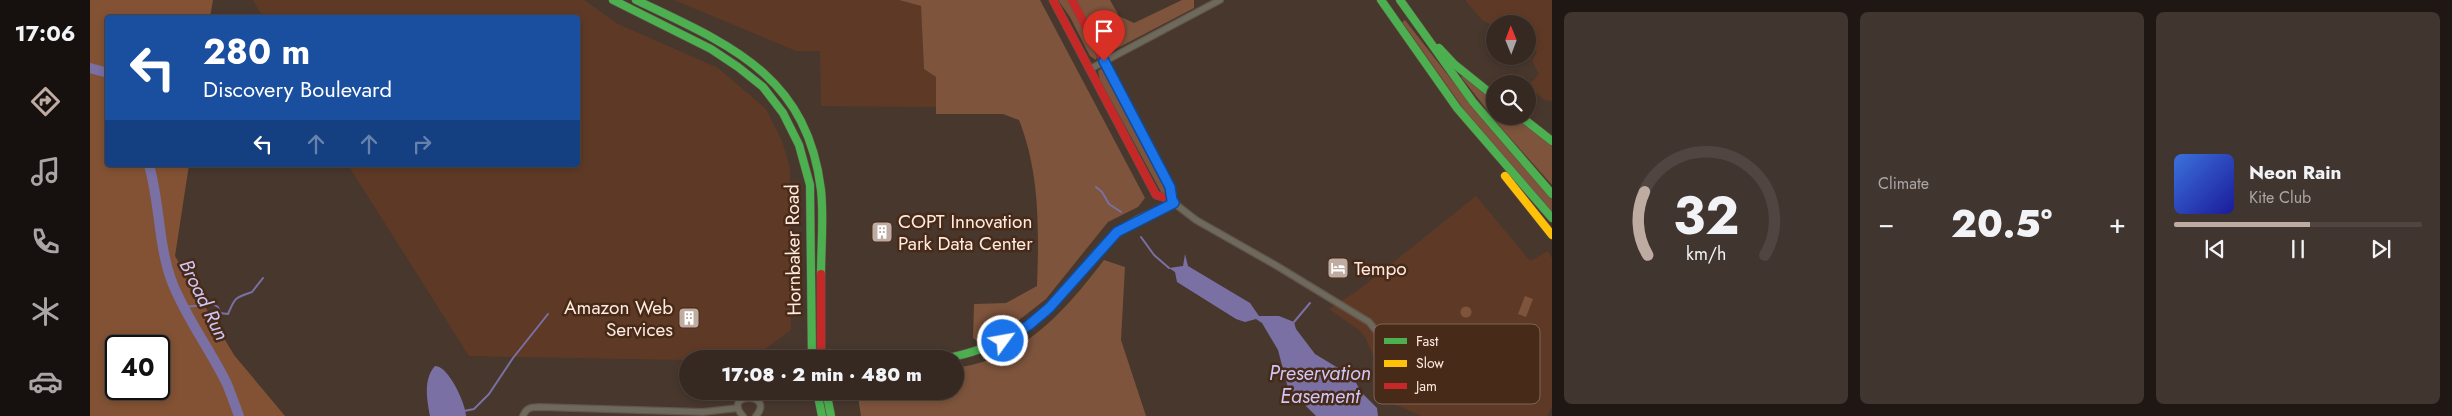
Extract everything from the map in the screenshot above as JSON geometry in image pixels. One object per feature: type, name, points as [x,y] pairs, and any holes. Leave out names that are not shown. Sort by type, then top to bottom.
[{"type":"main road","name":"Hornbaker Road","points":[[613,0],[722,54],[762,85],[785,115],[804,158],[812,208],[812,350]]},
{"type":"main road","name":"Hornbaker Road","points":[[636,0],[738,51],[768,77],[791,105],[810,144],[819,174],[821,192],[821,350]]},
{"type":"main road","points":[[1053,0],[1156,196],[1173,201]]},
{"type":"main road","points":[[1072,0],[1170,187],[1173,201]]},
{"type":"main road","points":[[1381,0],[1494,161],[1552,236]]},
{"type":"main road","points":[[1400,0],[1449,59],[1486,90]]},
{"type":"main road","points":[[1400,0],[1473,102],[1552,194]]},
{"type":"main road","points":[[688,37],[693,27]]},
{"type":"main road","points":[[1457,108],[1552,218]]},
{"type":"main road","points":[[1532,125],[1550,138]]},
{"type":"main road","points":[[964,354],[987,348],[1003,341],[1029,325],[1059,297],[1105,243],[1117,232],[1173,201]]},
{"type":"main road","points":[[819,400],[822,416]]},
{"type":"main road","points":[[828,400],[831,416]]},
{"type":"street","points":[[1090,69],[1220,0]]},
{"type":"street","points":[[1173,201],[1196,220],[1277,266],[1368,322],[1374,328]]},
{"type":"street","points":[[738,408],[742,400]]},
{"type":"street","points":[[756,400],[759,404],[759,411],[756,416]]},
{"type":"street","points":[[523,416],[525,411],[539,407],[651,414],[703,412],[738,408]]},
{"type":"street","points":[[738,408],[742,416]]},
{"type":"shaded area","points":[[90,0],[213,0],[210,15],[105,15],[105,167],[189,167],[175,256],[234,355],[285,416],[90,416]]},
{"type":"shaded area","points":[[253,0],[584,0],[618,24],[718,68],[766,109],[782,141],[790,168],[791,330],[763,350],[679,350],[679,360],[469,356],[349,167],[580,167],[580,15],[262,15]]},
{"type":"shaded area","points":[[674,0],[899,0],[921,6],[924,69],[936,77],[936,107],[821,106],[820,51],[796,51]]},
{"type":"shaded area","points":[[899,0],[1040,0],[1145,198],[1138,207],[1108,222],[1046,299],[1009,328],[978,342],[973,338],[974,304],[1006,303],[1037,286],[1037,202],[1031,160],[1019,120],[1003,114],[936,114],[936,77],[924,69],[921,6]]},
{"type":"shaded area","points":[[1058,0],[1068,0],[1097,55],[1096,60],[1090,56],[1070,17]]},
{"type":"shaded area","points":[[1076,0],[1110,0],[1119,16],[1134,23],[1182,0],[1194,0],[1194,8],[1110,52],[1104,51],[1100,46]]},
{"type":"shaded area","points":[[1465,0],[1552,0],[1552,101],[1544,100],[1536,93],[1536,77],[1539,74],[1534,65],[1537,52],[1536,15],[1486,15],[1486,22]]},
{"type":"shaded area","points":[[1405,20],[1486,125],[1552,199],[1552,212],[1465,111],[1402,22]]},
{"type":"shaded area","points":[[1101,69],[1106,72],[1168,187],[1166,195],[1161,192],[1100,80],[1098,71]]},
{"type":"shaded area","points":[[1463,76],[1486,95],[1486,109],[1461,77]]},
{"type":"shaded area","points":[[1499,125],[1525,125],[1552,146],[1552,185]]},
{"type":"shaded area","points":[[1476,196],[1530,261],[1548,251],[1552,258],[1552,407],[1547,416],[1422,416],[1394,404],[1540,404],[1540,324],[1374,324],[1374,357],[1365,337],[1359,330],[1329,309],[1360,289]]},
{"type":"shaded area","points":[[1104,260],[1125,267],[1121,340],[1146,416],[861,416],[858,400],[964,400],[964,366],[1002,355],[1022,344],[1057,315]]},
{"type":"shaded area","points":[[1525,296],[1533,299],[1526,317],[1518,314]]},
{"type":"shaded area","points":[[1466,306],[1472,312],[1466,318],[1460,312]]},
{"type":"water","name":"Preservation Easement","points":[[1185,254],[1188,266],[1250,303],[1259,316],[1279,316],[1294,322],[1296,329],[1315,354],[1353,377],[1361,392],[1377,408],[1378,416],[1316,416],[1288,388],[1278,350],[1262,323],[1256,319],[1245,322],[1236,319],[1177,282],[1175,272],[1169,268],[1183,266]]},
{"type":"water","points":[[435,366],[440,367],[451,378],[460,395],[466,416],[430,416],[427,383]]},
{"type":"waterway","name":"Broad Run","points":[[90,68],[105,72]]},
{"type":"waterway","name":"Broad Run","points":[[150,167],[153,179],[161,239],[172,282],[184,308],[227,384],[239,416]]},
{"type":"waterway","points":[[1096,187],[1102,192],[1109,204],[1121,212]]},
{"type":"waterway","points":[[1141,237],[1154,255],[1169,268]]},
{"type":"waterway","points":[[184,307],[213,304],[218,307],[220,313],[228,314],[236,299],[252,292],[263,278]]},
{"type":"waterway","points":[[1294,322],[1310,303]]},
{"type":"waterway","points":[[464,411],[474,409],[489,394],[513,358],[548,314]]},
{"type":"traffic: fast","points":[[613,0],[711,49],[763,87],[783,113],[799,145],[810,185],[812,350]]},
{"type":"traffic: fast","points":[[636,0],[702,32],[731,49],[758,68],[781,91],[799,118],[813,150],[822,200],[821,274]]},
{"type":"traffic: fast","points":[[1381,0],[1457,108],[1552,218]]},
{"type":"traffic: fast","points":[[1400,0],[1473,102],[1552,194]]},
{"type":"traffic: fast","points":[[1439,48],[1454,64],[1486,90]]},
{"type":"traffic: fast","points":[[1532,125],[1552,141]]},
{"type":"traffic: fast","points":[[964,354],[1007,338],[1035,319],[1061,296],[1114,235],[1135,221],[1174,203],[1170,187],[1144,138]]},
{"type":"traffic: fast","points":[[819,400],[822,416]]},
{"type":"traffic: fast","points":[[828,400],[831,416]]},
{"type":"traffic: slow","points":[[1505,176],[1552,235]]},
{"type":"traffic: jam","points":[[1053,0],[1156,195],[1172,200]]},
{"type":"traffic: jam","points":[[1072,0],[1144,138]]},
{"type":"traffic: jam","points":[[821,274],[821,350]]},
{"type":"place","name":"COPT Innovation Park Data Center","points":[[882,232]]},
{"type":"place","name":"Tempo","points":[[1338,268]]},
{"type":"place","name":"Amazon Web Services","points":[[689,318]]},
{"type":"route","points":[[1003,341],[1029,325],[1049,308],[1105,243],[1117,232],[1125,226],[1174,203],[1170,187],[1104,61]]}]
